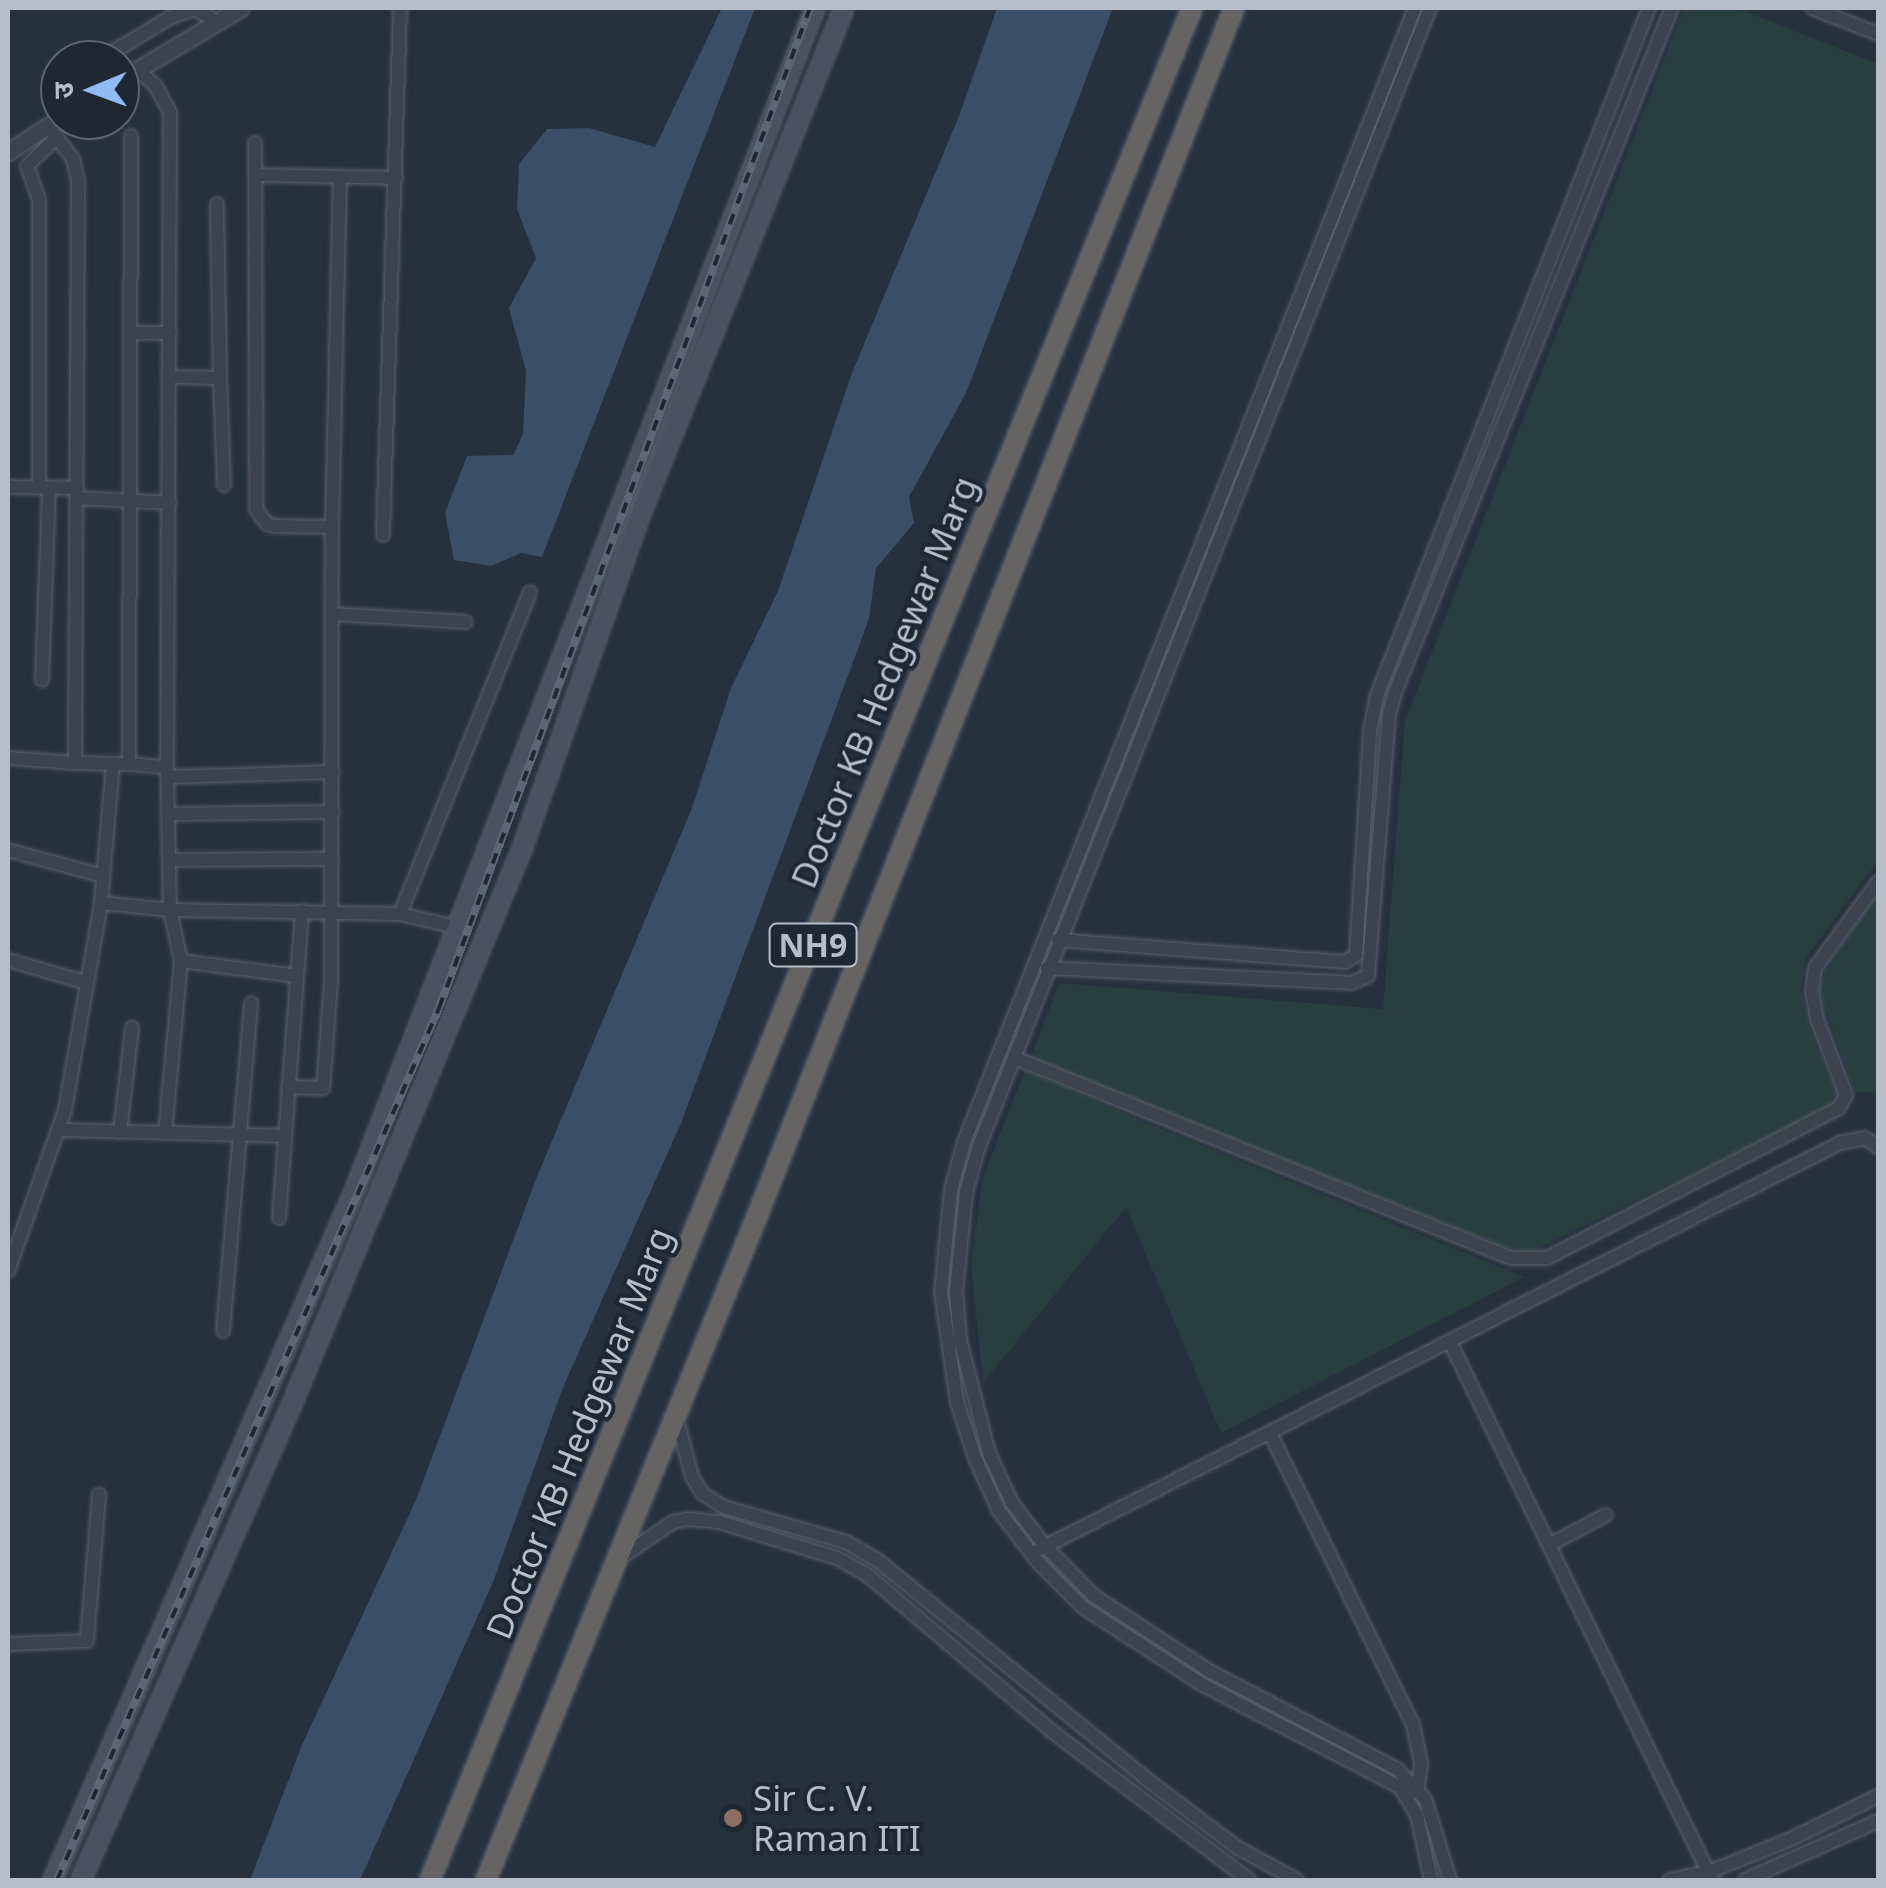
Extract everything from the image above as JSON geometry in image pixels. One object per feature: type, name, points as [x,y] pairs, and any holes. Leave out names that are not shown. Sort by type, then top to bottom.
[{"type":"highway","name":"Doctor KB Hedgewar Marg","points":[[430,1880],[1192,8]]},
{"type":"highway","name":"NH9","points":[[486,1880],[676,1415],[1234,8]]},
{"type":"main road","points":[[53,1880],[341,1222],[460,928],[815,8]]},
{"type":"main road","points":[[81,1880],[292,1404],[522,849],[642,508],[844,8]]},
{"type":"street","points":[[140,68],[240,8]]},
{"type":"street","points":[[383,535],[400,8]]},
{"type":"street","points":[[1414,1805],[1390,1779],[1270,1722],[1084,1608],[1032,1554],[1000,1511],[975,1458],[957,1402],[941,1292],[951,1190],[964,1142],[1415,8]]},
{"type":"street","points":[[1430,8],[1015,1058],[966,1194],[956,1292],[960,1340],[988,1453],[1012,1503],[1045,1546],[1108,1605],[1211,1672],[1397,1768],[1418,1788],[1450,1880]]},
{"type":"street","points":[[1045,939],[1345,962],[1356,955],[1370,731],[1377,695],[1649,8]]},
{"type":"street","points":[[1034,968],[1351,983],[1368,976],[1387,736],[1396,690],[1672,8]]},
{"type":"street","points":[[1812,8],[1878,32]]},
{"type":"street","points":[[129,40],[169,13],[201,9],[217,22]]},
{"type":"street","points":[[140,74],[166,100],[170,910],[180,961],[165,1133]]},
{"type":"street","points":[[9,150],[40,134]]},
{"type":"street","points":[[42,680],[44,488],[36,186],[29,162],[45,140]]},
{"type":"street","points":[[62,140],[74,162],[75,763]]},
{"type":"street","points":[[129,764],[131,140]]},
{"type":"street","points":[[255,143],[256,509],[267,524],[275,526],[332,527]]},
{"type":"street","points":[[255,175],[396,178]]},
{"type":"street","points":[[288,1087],[323,1088],[335,912],[332,527],[340,177]]},
{"type":"street","points":[[217,204],[224,485]]},
{"type":"street","points":[[132,332],[170,333]]},
{"type":"street","points":[[170,377],[220,378]]},
{"type":"street","points":[[8,487],[170,502]]},
{"type":"street","points":[[400,914],[530,592]]},
{"type":"street","points":[[333,614],[466,622]]},
{"type":"street","points":[[8,758],[129,764],[168,772],[333,772]]},
{"type":"street","points":[[8,1271],[60,1130],[100,904],[114,764]]},
{"type":"street","points":[[170,814],[334,812]]},
{"type":"street","points":[[8,850],[103,876]]},
{"type":"street","points":[[170,860],[332,859]]},
{"type":"street","points":[[1015,1058],[1511,1258],[1547,1258],[1839,1108],[1846,1095],[1817,1018],[1812,992],[1815,968],[1878,882]]},
{"type":"street","points":[[100,904],[170,910],[400,914],[460,928]]},
{"type":"street","points":[[280,1218],[302,911]]},
{"type":"street","points":[[8,960],[87,983]]},
{"type":"street","points":[[180,961],[296,976]]},
{"type":"street","points":[[223,1331],[251,1003]]},
{"type":"street","points":[[120,1132],[132,1028]]},
{"type":"street","points":[[60,1130],[284,1136]]},
{"type":"street","points":[[1032,1554],[1840,1143],[1864,1138],[1878,1148]]},
{"type":"street","points":[[1450,1342],[1711,1876]]},
{"type":"street","points":[[676,1415],[692,1477],[712,1500],[846,1542],[876,1559],[1146,1778],[1238,1848],[1297,1880]]},
{"type":"street","points":[[1270,1434],[1412,1725],[1421,1764],[1414,1805],[1431,1880]]},
{"type":"street","points":[[8,1644],[87,1642],[99,1494]]},
{"type":"street","points":[[705,1521],[712,1500]]},
{"type":"street","points":[[1549,1544],[1606,1515]]},
{"type":"street","points":[[615,1562],[673,1522],[705,1521],[808,1549],[866,1574],[1020,1704],[1249,1880]]},
{"type":"street","points":[[1020,1704],[1032,1688]]},
{"type":"street","points":[[1133,1794],[1146,1778]]},
{"type":"street","points":[[1670,1880],[1711,1876],[1878,1796]]},
{"type":"street","points":[[1745,1880],[1878,1821]]},
{"type":"green space","points":[[1684,8],[1736,8],[1878,64],[1878,861],[1806,958],[1801,989],[1810,1029],[1837,1095],[1826,1108],[1531,1252],[1503,1246],[1031,1057],[1059,983],[1383,1009],[1405,721]]},
{"type":"green space","points":[[1878,895],[1878,1091],[1855,1093],[1819,992],[1826,966]]},
{"type":"green space","points":[[1025,1070],[1524,1277],[1221,1433],[1126,1207],[983,1383],[971,1265],[982,1180]]},
{"type":"water","points":[[722,8],[755,8],[542,557],[521,553],[491,566],[454,560],[445,513],[467,456],[513,455],[523,434],[526,371],[509,308],[536,258],[517,209],[519,164],[547,129],[589,128],[655,147]]},
{"type":"water","points":[[997,8],[1113,8],[966,393],[909,497],[914,523],[876,568],[869,619],[681,1123],[564,1385],[493,1582],[360,1880],[250,1880],[302,1745],[416,1500],[536,1179],[692,808],[731,688],[778,591],[852,373],[959,116]]},
{"type":"railway","points":[[57,1880],[439,1008],[810,8]]},
{"type":"place","name":"Sir C. V. Raman ITI","points":[[733,1818]]}]
